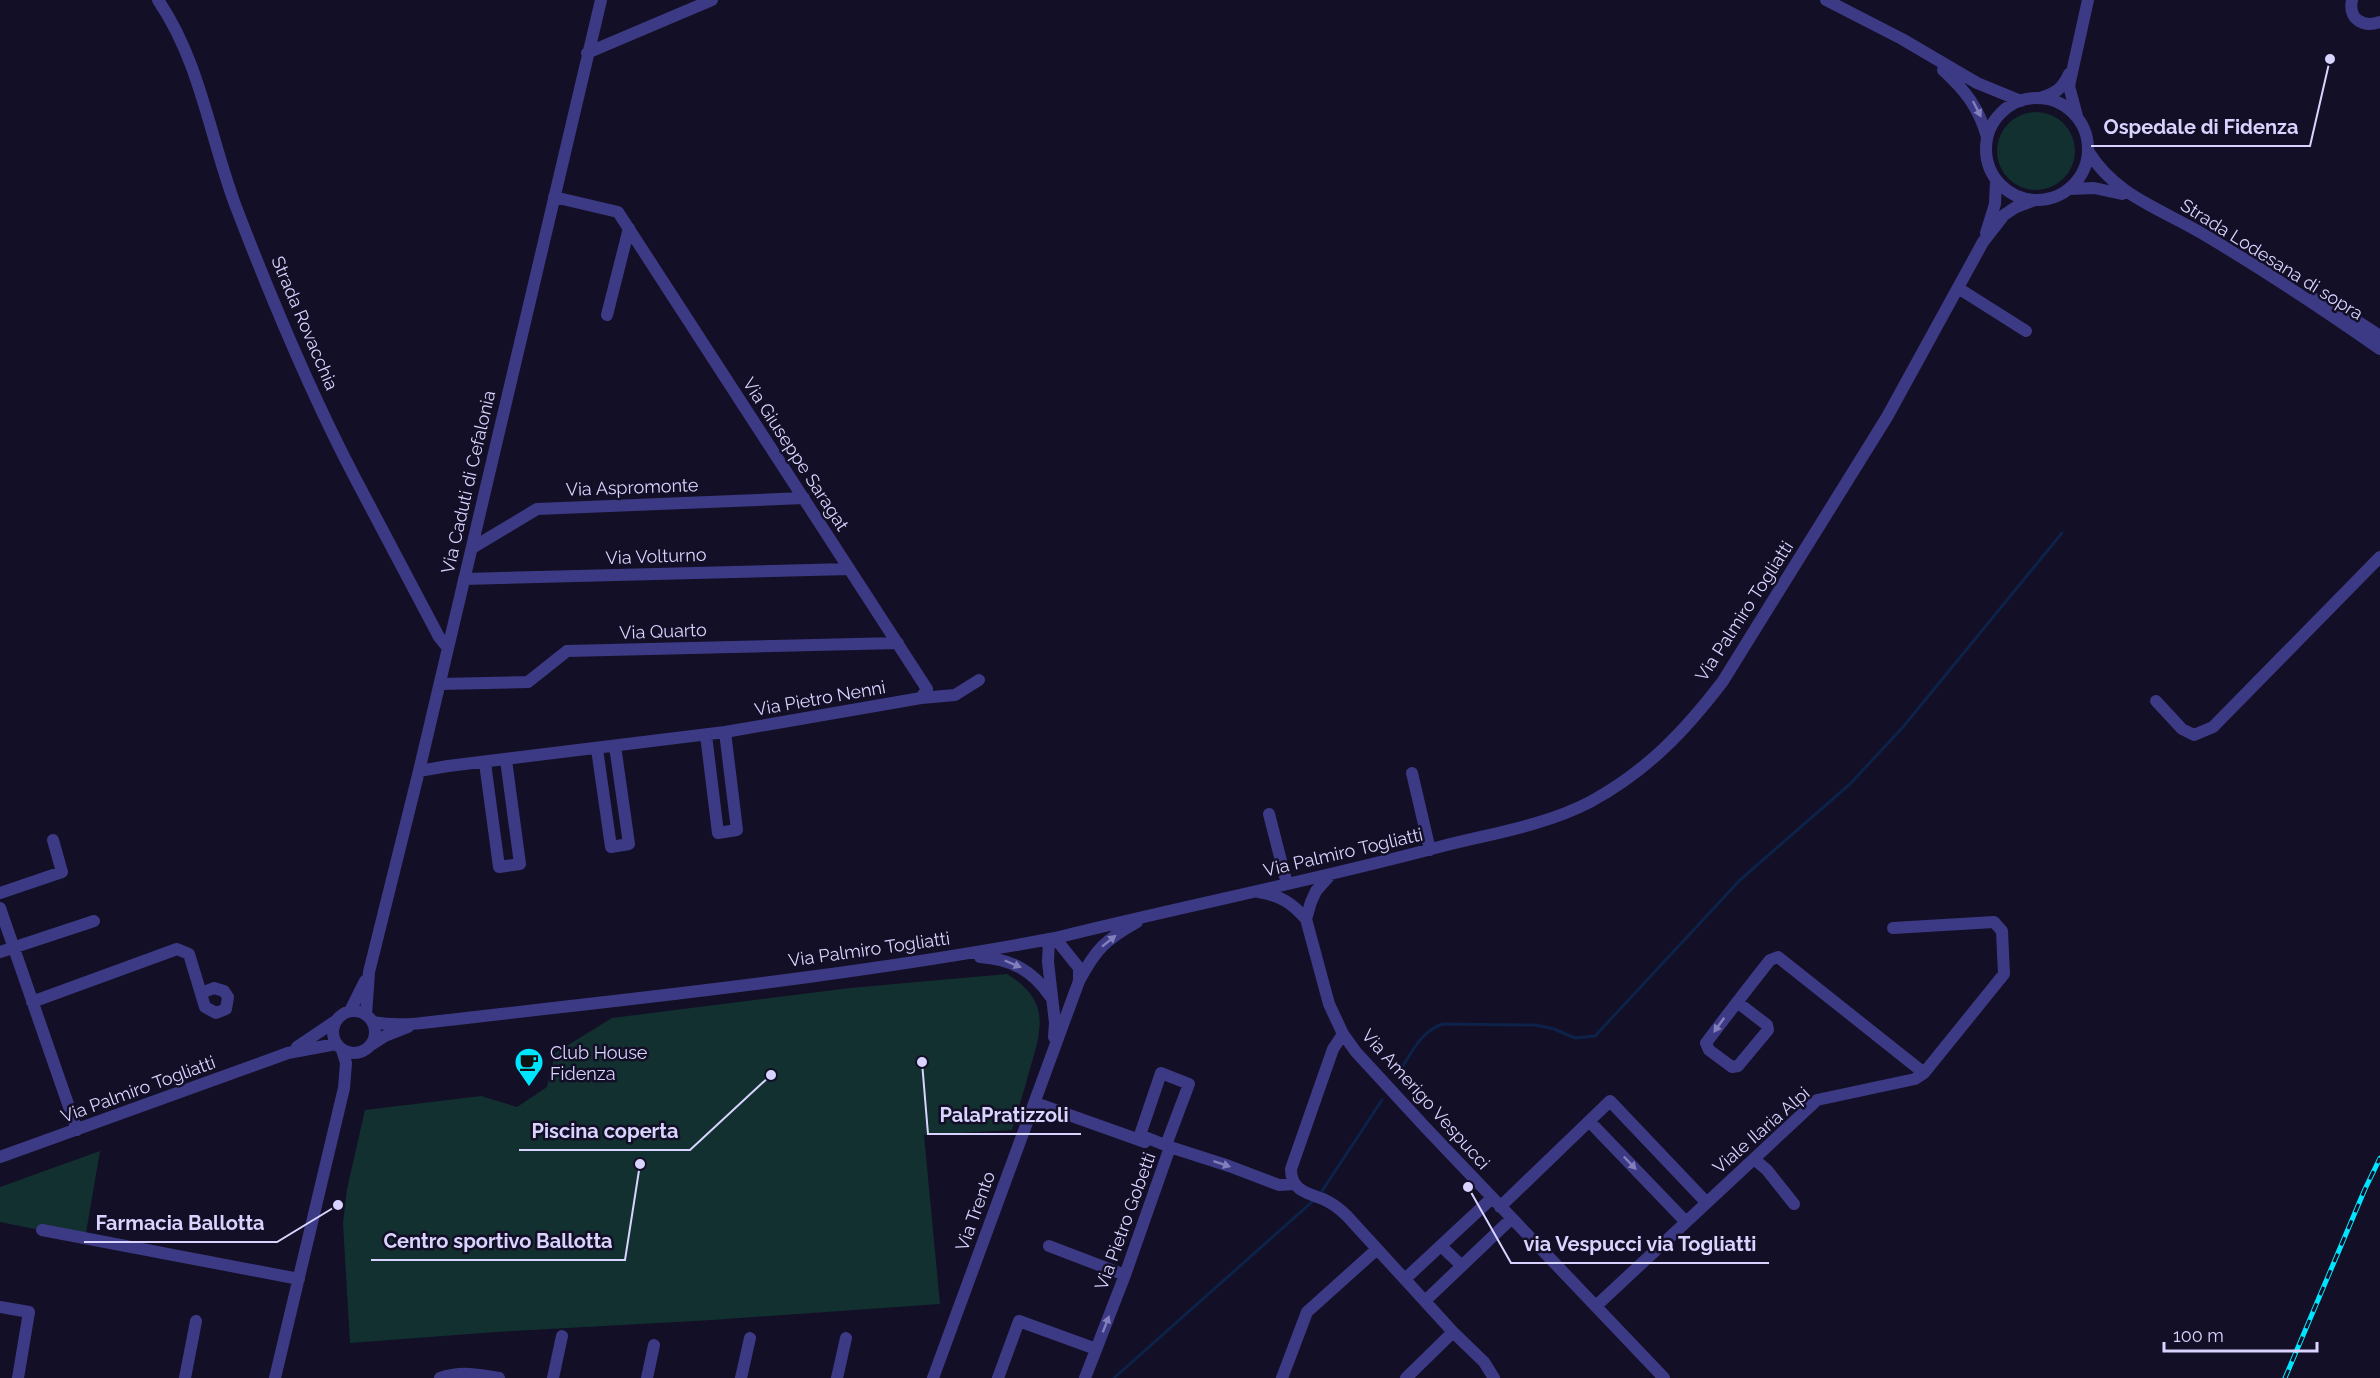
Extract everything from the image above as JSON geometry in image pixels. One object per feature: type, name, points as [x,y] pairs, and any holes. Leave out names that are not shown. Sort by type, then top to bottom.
[{"type":"street","name":"Strada Rovacchia","points":[[158,0],[176,28],[186,52],[217,156],[308,380],[354,477],[439,637],[448,648]]},
{"type":"street","name":"Via Caduti di Cefalonia","points":[[350,1011],[369,972],[419,771],[601,0]]},
{"type":"street","points":[[587,53],[712,0]]},
{"type":"street","points":[[1826,0],[1902,39],[1929,57],[1977,83],[2021,101]]},
{"type":"street","points":[[1983,243],[2004,215],[2016,207],[2035,200],[2053,198],[2070,189],[2083,172],[2088,151],[2086,135],[2069,86],[2088,0]]},
{"type":"street","points":[[2352,0],[2351,11],[2355,19],[2362,24],[2371,25],[2380,22]]},
{"type":"street","points":[[1929,57],[1968,95],[1978,111],[1987,137]]},
{"type":"street","points":[[2035,200],[2013,195],[1996,180],[1986,160],[1987,137],[1991,127],[2003,111],[2021,101],[2055,93],[2063,87],[2072,68]]},
{"type":"street","points":[[2038,98],[2061,104],[2079,120]]},
{"type":"street","points":[[2088,151],[2099,169],[2116,185],[2142,202]]},
{"type":"street","points":[[1983,243],[1995,204],[1996,180]]},
{"type":"street","points":[[2070,189],[2112,190],[2142,202]]},
{"type":"street","name":"Via Giuseppe Saragat","points":[[554,197],[618,212],[927,689],[921,698]]},
{"type":"street","name":"Strada Lodesana di sopra","points":[[2142,202],[2202,233],[2307,298],[2380,349]]},
{"type":"street","points":[[607,315],[629,228]]},
{"type":"street","name":"Via Palmiro Togliatti","points":[[288,1053],[350,1011],[385,1025],[418,1023],[793,978],[961,955],[1052,939],[1430,850],[1538,822],[1569,811],[1624,782],[1669,746],[1695,718],[1723,681],[1887,417],[1983,243]]},
{"type":"street","points":[[1958,288],[2026,331]]},
{"type":"street","points":[[2307,298],[2326,302],[2380,336]]},
{"type":"street","name":"Via Aspromonte","points":[[472,548],[537,509],[804,498]]},
{"type":"street","points":[[2156,701],[2182,729],[2194,735],[2213,727],[2380,557]]},
{"type":"street","name":"Via Volturno","points":[[464,579],[849,569]]},
{"type":"street","name":"Via Quarto","points":[[440,684],[528,682],[567,651],[898,644]]},
{"type":"street","name":"Via Pietro Nenni","points":[[419,771],[706,735],[921,698],[955,695],[979,680]]},
{"type":"street","points":[[706,735],[718,833],[737,830],[725,732]]},
{"type":"street","points":[[597,749],[611,847],[629,844],[615,746]]},
{"type":"street","points":[[485,763],[499,867],[520,864],[506,760]]},
{"type":"street","points":[[1412,773],[1430,850]]},
{"type":"street","points":[[1269,814],[1292,883],[1297,908]]},
{"type":"street","points":[[0,893],[62,872],[53,840]]},
{"type":"street","points":[[1306,919],[1316,891],[1331,874]]},
{"type":"street","points":[[1292,883],[1305,890],[1311,902]]},
{"type":"street","name":"Via Amerigo Vespucci","points":[[1256,891],[1282,897],[1297,908],[1306,919],[1329,1004],[1343,1034],[1356,1053],[1664,1378]]},
{"type":"street","points":[[0,908],[77,1130]]},
{"type":"street","name":"Via Trento","points":[[933,1378],[1079,981],[1093,954],[1123,930],[1151,914]]},
{"type":"street","points":[[0,952],[94,921]]},
{"type":"street","points":[[1737,1002],[1767,1025],[1768,1030],[1738,1066],[1732,1067],[1709,1050],[1706,1043],[1737,1002],[1773,957],[1781,958],[1924,1073],[2004,974],[2002,931],[1998,924],[1987,921],[1893,928]]},
{"type":"street","points":[[1052,939],[1079,968],[1079,981]]},
{"type":"street","name":"Via Trento","points":[[1052,939],[1048,962],[1055,1023],[1052,1056]]},
{"type":"street","points":[[33,1002],[177,949],[189,954],[201,993]]},
{"type":"street","points":[[961,955],[1008,961],[1025,969],[1040,981],[1052,999]]},
{"type":"street","name":"Via Caduti di Cefalonia","points":[[369,972],[370,1019]]},
{"type":"street","points":[[344,1088],[375,1034],[370,1019]]},
{"type":"street","points":[[275,1378],[344,1088],[346,1063],[332,1032],[337,1020]]},
{"type":"street","name":"Via Palmiro Togliatti","points":[[0,1157],[288,1053],[339,1047],[352,1054],[368,1048],[385,1036],[418,1023]]},
{"type":"street","points":[[1343,1034],[1333,1049],[1291,1168],[1295,1184],[1300,1191],[1338,1207],[1453,1332],[1484,1362],[1494,1378]]},
{"type":"street","points":[[1161,1073],[1189,1084],[1168,1148],[1140,1135],[1161,1073]]},
{"type":"street","name":"Viale Ilaria Alpi","points":[[1596,1306],[1817,1100],[1915,1078],[1924,1073]]},
{"type":"street","points":[[1405,1279],[1610,1101],[1706,1202]]},
{"type":"street","points":[[1041,1105],[1168,1148]]},
{"type":"street","points":[[1589,1121],[1686,1222]]},
{"type":"street","name":"Via Pietro Gobetti","points":[[1085,1378],[1125,1275],[1168,1148],[1229,1166],[1279,1185],[1295,1184]]},
{"type":"street","points":[[1754,1159],[1767,1170],[1794,1204]]},
{"type":"street","points":[[1425,1301],[1511,1219]]},
{"type":"street","points":[[42,1230],[300,1279]]},
{"type":"street","points":[[1049,1246],[1125,1275]]},
{"type":"street","points":[[1441,1246],[1462,1266]]},
{"type":"street","points":[[1282,1378],[1307,1312],[1376,1250]]},
{"type":"street","points":[[0,1307],[29,1312],[18,1378]]},
{"type":"street","points":[[998,1378],[1019,1320],[1096,1349]]},
{"type":"street","points":[[185,1378],[196,1321]]},
{"type":"street","points":[[1406,1378],[1453,1332]]},
{"type":"street","points":[[553,1378],[562,1336]]},
{"type":"street","points":[[741,1378],[750,1338]]},
{"type":"street","points":[[837,1378],[846,1338]]},
{"type":"street","points":[[647,1378],[654,1346]]},
{"type":"street","points":[[440,1378],[461,1373],[494,1378]]},
{"type":"green space","points":[[2036,112],[2051,115],[2064,123],[2072,136],[2075,151],[2072,166],[2064,179],[2051,187],[2036,190],[2021,187],[2008,179],[2000,166],[1997,151],[2000,136],[2008,123],[2021,115]]},
{"type":"green space","points":[[1007,974],[1031,995],[1037,1006],[1039,1017],[1037,1042],[1012,1130],[924,1135],[940,1304],[350,1343],[343,1223],[347,1189],[365,1110],[481,1096],[517,1107],[547,1087],[555,1053],[612,1018],[850,988]]},
{"type":"green space","points":[[100,1151],[85,1239],[0,1222],[0,1187]]},
{"type":"waterway","points":[[1400,1071],[1423,1037],[1435,1027],[1443,1024],[1536,1025],[1554,1029],[1575,1038],[1595,1036],[1740,880],[1850,784],[1903,727],[2062,533]]},
{"type":"waterway","points":[[1320,1194],[1382,1100]]},
{"type":"waterway","points":[[1114,1378],[1313,1201]]},
{"type":"railway","points":[[2285,1378],[2380,1158]]},
{"type":"place","name":"Ospedale di Fidenza","points":[[2330,59]]},
{"type":"place","name":"PalaPratizzoli","points":[[922,1062]]},
{"type":"place","name":"Piscina coperta","points":[[771,1075]]},
{"type":"place","name":"Club House Fidenza","points":[[529,1088]]},
{"type":"place","name":"Centro sportivo Ballotta","points":[[640,1164]]},
{"type":"place","name":"via Vespucci via Togliatti","points":[[1468,1187]]},
{"type":"place","name":"Farmacia Ballotta","points":[[338,1205]]}]
